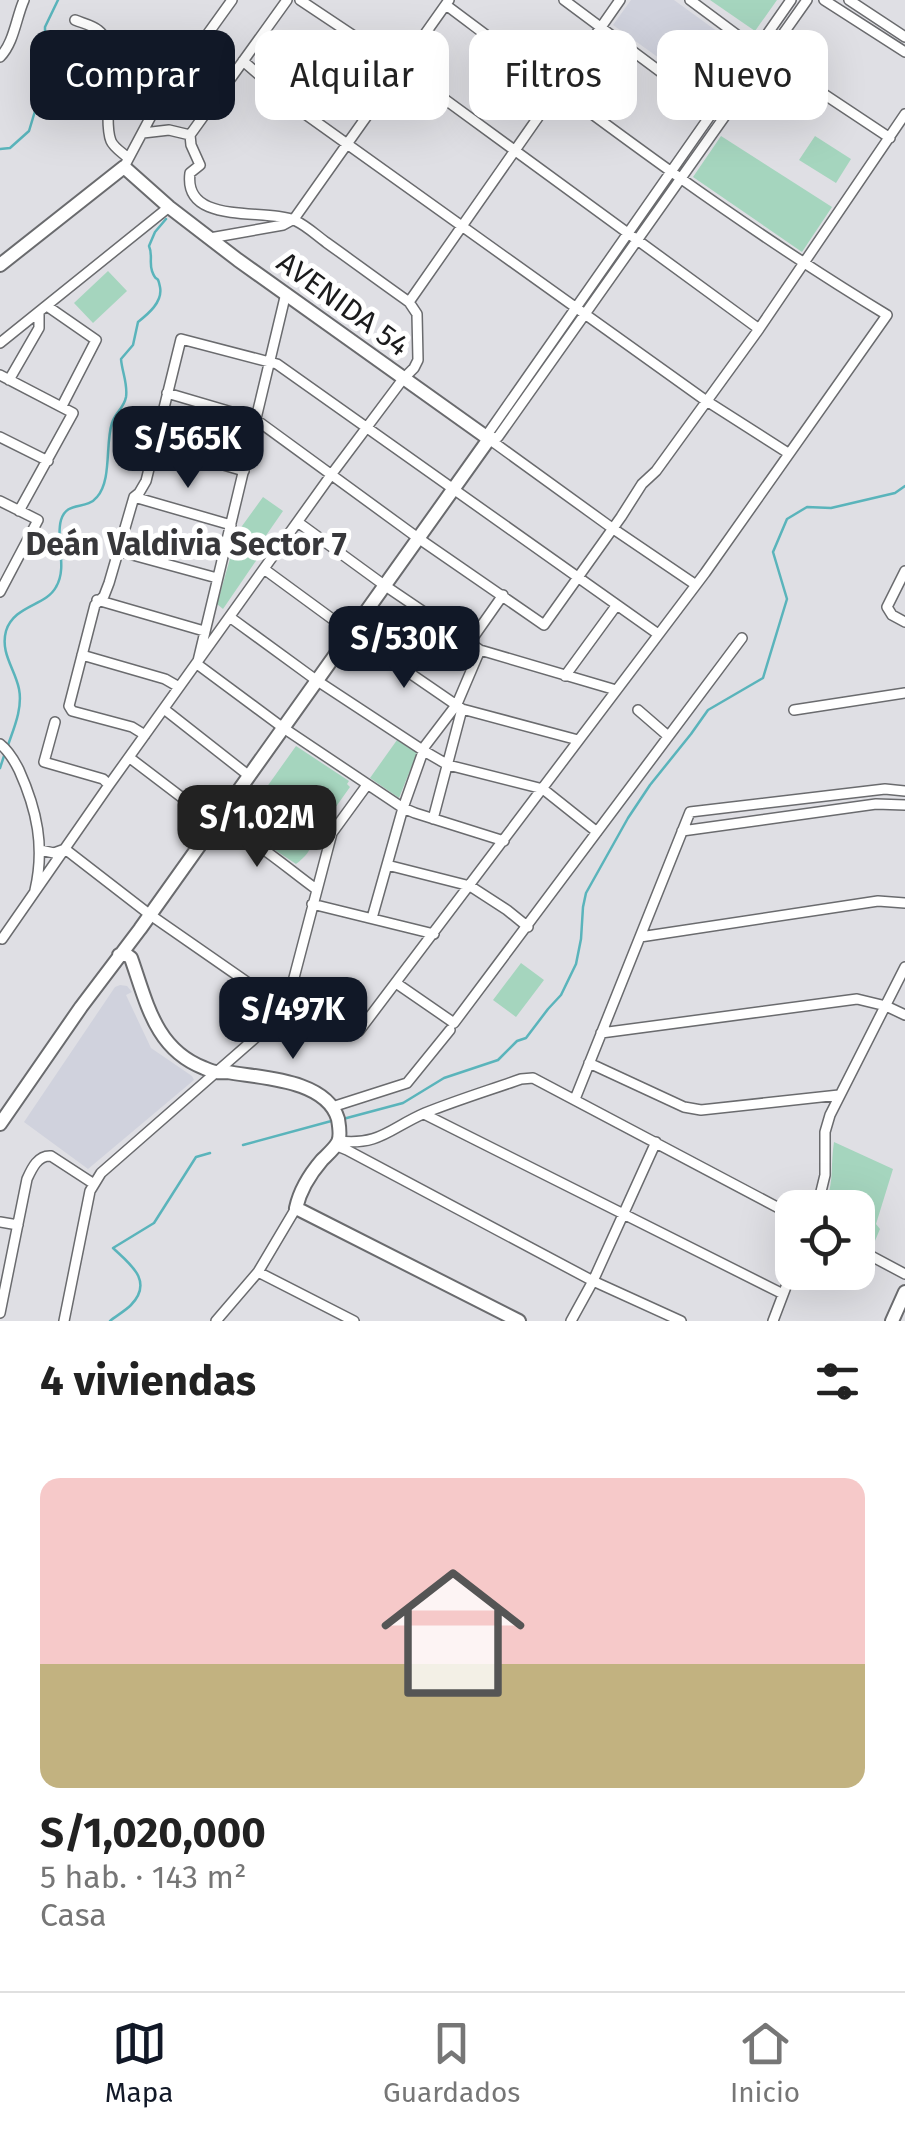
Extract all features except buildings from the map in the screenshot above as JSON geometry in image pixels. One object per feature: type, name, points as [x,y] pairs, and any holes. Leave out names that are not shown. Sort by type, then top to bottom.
[{"type":"street","points":[[0,57],[8,49],[24,0]]},
{"type":"street","points":[[0,265],[126,163],[158,103],[232,0]]},
{"type":"street","points":[[2,940],[179,687],[418,360],[418,314],[409,302],[294,220],[220,210],[191,193],[188,178],[200,164],[190,135],[287,0]]},
{"type":"street","points":[[300,0],[345,30]]},
{"type":"street","points":[[564,0],[657,69]]},
{"type":"street","points":[[599,30],[620,0]]},
{"type":"street","points":[[690,0],[731,30]]},
{"type":"street","points":[[769,30],[791,0]]},
{"type":"street","points":[[786,30],[807,0]]},
{"type":"street","points":[[824,0],[905,52]]},
{"type":"street","points":[[849,0],[905,37]]},
{"type":"street","points":[[428,30],[448,2],[483,30]]},
{"type":"street","points":[[75,20],[96,28],[106,42],[110,54],[109,135],[126,163]]},
{"type":"street","points":[[243,62],[301,111],[585,316],[788,454]]},
{"type":"street","points":[[828,97],[890,138]]},
{"type":"street","points":[[449,102],[758,329]]},
{"type":"street","points":[[166,394],[254,419],[544,625],[642,484],[656,471],[758,329],[905,114]]},
{"type":"street","points":[[210,238],[294,220],[365,120]]},
{"type":"street","points":[[409,302],[535,120]]},
{"type":"street","points":[[65,849],[148,914],[280,1004],[286,1012],[354,1032],[359,1030],[696,585],[886,316],[680,180],[599,120]]},
{"type":"street","points":[[696,585],[489,439],[488,432],[707,120]]},
{"type":"street","points":[[0,1124],[452,490],[489,439],[498,437],[722,120]]},
{"type":"street","points":[[143,132],[169,130],[190,135]]},
{"type":"street","name":"AVENIDA 54","points":[[126,163],[169,206],[210,238],[489,439]]},
{"type":"street","points":[[1,341],[169,206]]},
{"type":"street","points":[[197,664],[286,293]]},
{"type":"street","points":[[19,511],[73,413],[5,378],[39,328],[43,310]]},
{"type":"street","points":[[43,310],[96,340],[62,406]]},
{"type":"street","points":[[145,735],[132,727],[69,709],[97,600],[110,584],[134,496],[146,481],[181,339],[277,364],[658,634]]},
{"type":"street","points":[[0,437],[48,461]]},
{"type":"street","points":[[154,446],[244,470]]},
{"type":"street","points":[[134,496],[231,525]]},
{"type":"street","points":[[0,501],[38,520],[0,592]]},
{"type":"street","points":[[298,523],[480,650],[616,690]]},
{"type":"street","points":[[118,551],[217,578]]},
{"type":"street","points":[[0,562],[12,568]]},
{"type":"street","points":[[264,569],[459,706],[578,740]]},
{"type":"street","points":[[905,571],[887,606],[892,616],[905,622]]},
{"type":"street","points":[[470,642],[502,595]]},
{"type":"street","points":[[97,600],[204,631]]},
{"type":"street","points":[[565,676],[616,606]]},
{"type":"street","points":[[230,618],[424,751],[448,764],[543,789],[597,832]]},
{"type":"street","points":[[396,983],[454,1023],[742,638]]},
{"type":"street","points":[[433,819],[459,706],[480,650]]},
{"type":"street","points":[[82,655],[179,687]]},
{"type":"street","points":[[197,664],[403,808],[504,841]]},
{"type":"street","points":[[794,710],[905,693]]},
{"type":"street","points":[[372,918],[403,808],[424,751],[459,706]]},
{"type":"street","points":[[164,709],[248,775]]},
{"type":"street","points":[[638,710],[668,736]]},
{"type":"street","points":[[55,722],[44,762],[109,785]]},
{"type":"street","points":[[0,744],[7,748],[33,802],[40,850],[34,895]]},
{"type":"street","points":[[130,758],[214,822],[260,848],[316,889]]},
{"type":"street","points":[[64,1321],[90,1191],[101,1173],[286,1012],[332,834],[367,785]]},
{"type":"street","points":[[575,1099],[690,812],[885,789],[905,791]]},
{"type":"street","points":[[682,831],[876,804],[905,805]]},
{"type":"street","points":[[40,850],[54,853],[65,849]]},
{"type":"street","points":[[387,865],[470,886],[528,927]]},
{"type":"street","points":[[640,937],[878,901],[905,903]]},
{"type":"street","points":[[312,904],[434,934]]},
{"type":"street","points":[[130,969],[140,929]]},
{"type":"street","points":[[118,957],[131,958],[130,969],[164,1038],[188,1062],[217,1073],[298,1084],[313,1091],[347,1150],[594,1281],[681,1321]]},
{"type":"street","points":[[822,1190],[826,1175],[825,1132],[830,1115],[905,967]]},
{"type":"street","points":[[102,980],[130,969]]},
{"type":"street","points":[[601,1033],[857,999],[905,1015]]},
{"type":"street","points":[[216,1321],[258,1272],[336,1128],[406,1083],[450,1030]]},
{"type":"street","points":[[589,1063],[684,1108],[701,1110],[839,1095]]},
{"type":"street","points":[[336,1128],[362,1143],[374,1140],[424,1114],[533,1078],[775,1206]]},
{"type":"street","points":[[424,1114],[784,1294]]},
{"type":"street","points":[[571,1321],[594,1281],[656,1142]]},
{"type":"street","points":[[0,1313],[27,1178],[40,1158],[51,1156],[94,1184]]},
{"type":"street","points":[[296,1208],[519,1321]]},
{"type":"street","points":[[0,1222],[18,1226]]},
{"type":"street","points":[[875,1258],[905,1274]]},
{"type":"street","points":[[258,1272],[354,1321]]},
{"type":"street","points":[[772,1321],[785,1290]]},
{"type":"street","points":[[892,1321],[905,1292]]},
{"type":"shaded area","points":[[631,0],[674,0],[715,30],[657,30],[657,57],[637,42],[637,30],[620,30],[613,25]]},
{"type":"shaded area","points":[[120,985],[132,992],[126,995],[151,1048],[194,1080],[88,1169],[24,1122]]},
{"type":"green space","points":[[710,0],[777,0],[754,30]]},
{"type":"green space","points":[[721,136],[832,207],[802,252],[693,177]]},
{"type":"green space","points":[[815,136],[851,159],[836,183],[799,160]]},
{"type":"green space","points":[[108,271],[127,291],[93,323],[74,303]]},
{"type":"green space","points":[[263,497],[283,511],[258,547],[237,533]]},
{"type":"green space","points":[[236,538],[260,555],[223,609],[217,604]]},
{"type":"green space","points":[[397,740],[417,753],[399,798],[370,778]]},
{"type":"green space","points":[[296,746],[349,781],[350,787],[296,864],[239,826]]},
{"type":"green space","points":[[521,963],[544,980],[516,1017],[493,1000]]},
{"type":"green space","points":[[834,1142],[893,1169],[876,1224],[880,1229],[875,1241],[875,1190],[829,1190]]},
{"type":"waterway","points":[[0,149],[10,148],[29,131],[45,78],[45,27],[58,0]]},
{"type":"waterway","points":[[7,748],[20,697],[6,654],[6,631],[16,616],[56,587],[61,571],[60,528],[64,514],[93,501],[102,490],[112,423],[126,397],[121,359],[133,345],[138,322],[159,298],[160,287],[152,271],[149,246],[166,219]]},
{"type":"waterway","points":[[343,1119],[403,1103],[444,1078],[498,1060],[517,1041],[526,1038],[561,995],[576,964],[586,893],[628,818],[708,710],[763,678],[787,599],[773,552],[787,519],[807,507],[831,508],[895,493],[905,486]]},
{"type":"waterway","points":[[0,768],[4,756]]},
{"type":"waterway","points":[[243,1145],[335,1120]]},
{"type":"waterway","points":[[110,1321],[131,1305],[140,1288],[137,1274],[113,1248],[154,1223],[196,1157],[210,1153]]},
{"type":"district","name":"Deán Valdivia Sector 7","points":[[186,544]]}]
